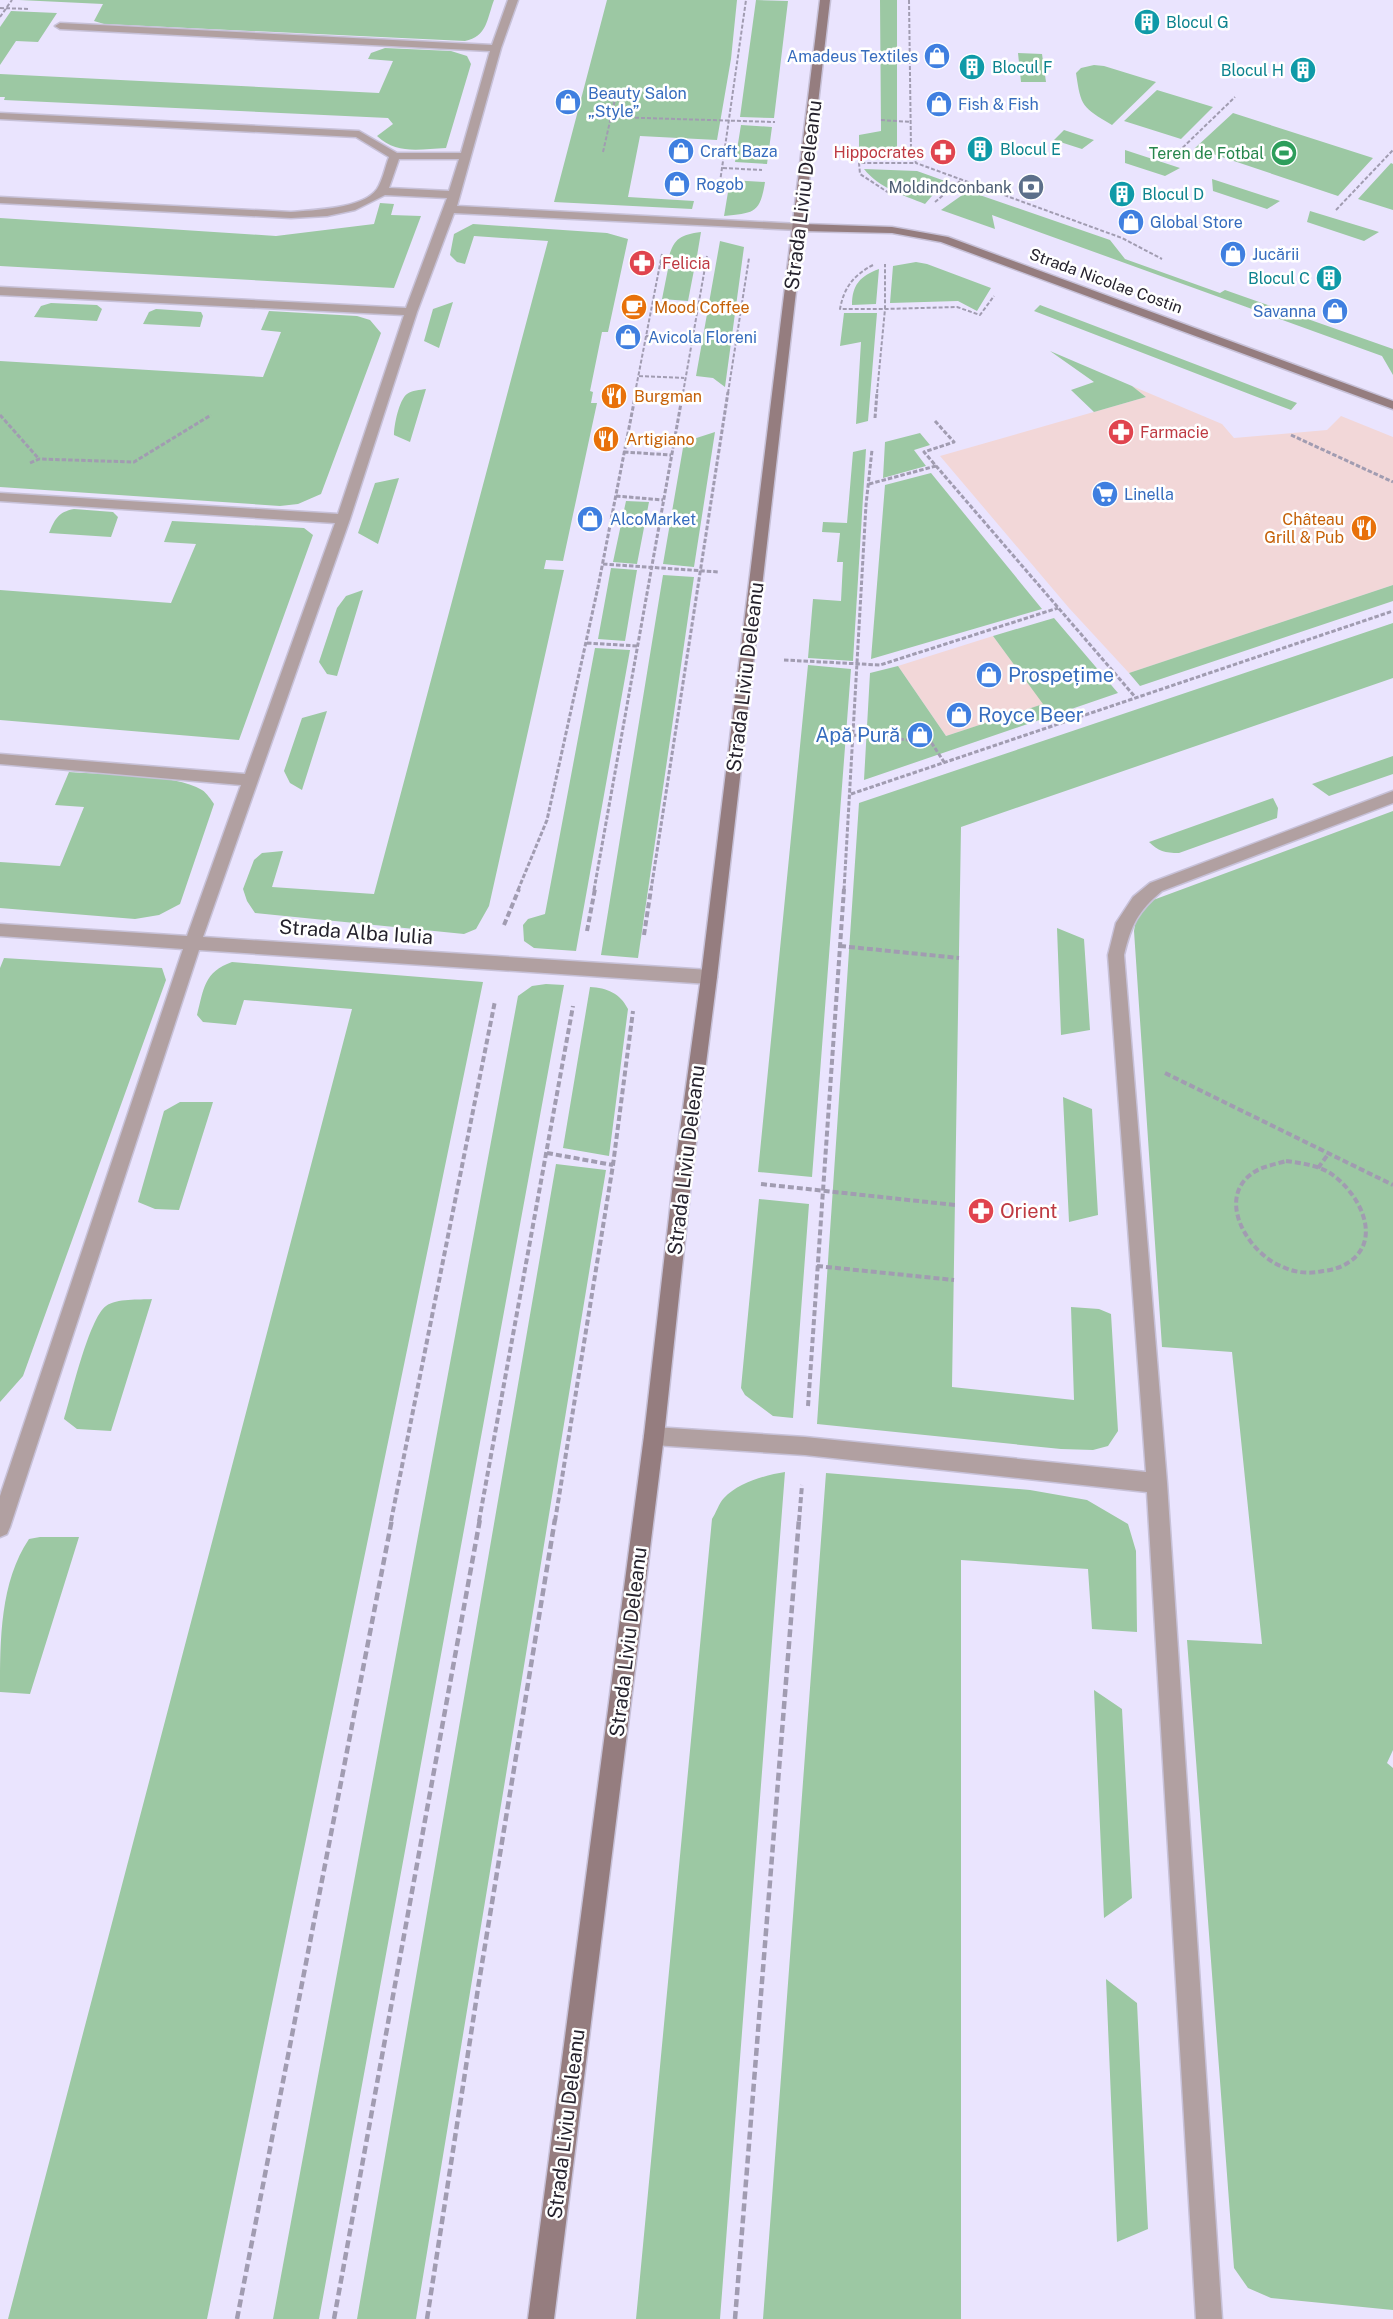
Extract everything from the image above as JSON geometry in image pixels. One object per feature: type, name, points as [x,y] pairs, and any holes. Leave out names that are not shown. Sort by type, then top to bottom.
[{"type":"main road","name":"Strada Liviu Deleanu","points":[[542,2319],[654,1436],[683,1174],[709,977],[825,0]]},
{"type":"main road","name":"Strada Nicolae Costin","points":[[799,227],[892,230],[944,239],[1393,405]]},
{"type":"lane","points":[[0,1527],[193,942],[343,519],[411,312],[452,202],[496,48],[513,0]]},
{"type":"lane","points":[[60,26],[496,48]]},
{"type":"lane","points":[[0,116],[359,134],[395,156],[465,156]]},
{"type":"lane","points":[[0,200],[291,214],[327,212],[356,206],[373,199],[382,191],[395,156]]},
{"type":"lane","points":[[382,191],[452,202],[669,220],[799,227]]},
{"type":"lane","points":[[0,291],[411,312]]},
{"type":"lane","points":[[0,497],[343,519]]},
{"type":"lane","points":[[0,759],[251,780]]},
{"type":"lane","points":[[1213,2319],[1157,1484],[1116,956],[1122,927],[1140,901],[1156,887],[1393,797]]},
{"type":"lane","name":"Strada Alba Iulia","points":[[0,930],[709,977]]},
{"type":"lane","points":[[654,1436],[805,1446],[1157,1484]]},
{"type":"path","points":[[0,17],[12,0]]},
{"type":"path","points":[[334,2319],[547,1153],[723,168],[746,0]]},
{"type":"path","points":[[909,0],[911,150],[916,163]]},
{"type":"path","points":[[603,152],[616,95]]},
{"type":"path","points":[[1174,156],[1235,97]]},
{"type":"path","points":[[611,117],[812,123]]},
{"type":"path","points":[[881,120],[911,122]]},
{"type":"path","points":[[1336,210],[1393,150]]},
{"type":"path","points":[[897,196],[873,185],[860,174],[859,163],[916,163],[960,181],[1122,238],[1162,259]]},
{"type":"path","points":[[723,168],[762,170]]},
{"type":"path","points":[[927,208],[960,181]]},
{"type":"path","points":[[237,2319],[379,1583],[477,1098],[502,963],[502,932],[547,820],[587,643],[669,220]]},
{"type":"path","points":[[885,261],[857,274],[842,293],[840,309],[957,307],[980,315],[996,293]]},
{"type":"path","points":[[660,264],[705,266]]},
{"type":"path","points":[[653,303],[697,305]]},
{"type":"path","points":[[427,2319],[479,1982],[613,1165],[639,972],[699,571],[742,304]]},
{"type":"path","points":[[875,418],[885,309]]},
{"type":"path","points":[[646,336],[691,339]]},
{"type":"path","points":[[639,376],[684,378]]},
{"type":"path","points":[[30,463],[39,459],[135,462],[211,415]]},
{"type":"path","points":[[0,416],[39,459]]},
{"type":"path","points":[[935,421],[954,442],[924,452],[1136,698]]},
{"type":"path","points":[[1291,435],[1393,482]]},
{"type":"path","points":[[735,2319],[805,1446],[851,794],[868,484],[872,450]]},
{"type":"path","points":[[624,452],[670,455]]},
{"type":"path","points":[[868,484],[936,466]]},
{"type":"path","points":[[616,496],[663,500]]},
{"type":"path","points":[[603,564],[757,574]]},
{"type":"path","points":[[747,657],[880,665],[1058,608]]},
{"type":"path","points":[[851,794],[1393,612]]},
{"type":"path","points":[[587,643],[637,646]]},
{"type":"path","points":[[854,735],[931,742],[944,762]]},
{"type":"path","points":[[840,946],[959,958]]},
{"type":"path","points":[[1122,1052],[1393,1185]]},
{"type":"path","points":[[547,1153],[613,1165]]},
{"type":"path","points":[[1318,1168],[1329,1153]]},
{"type":"path","points":[[1286,1161],[1318,1168],[1347,1185],[1359,1202],[1366,1220],[1365,1238],[1358,1253],[1345,1266],[1327,1273],[1306,1274],[1283,1268],[1264,1258],[1247,1242],[1237,1224],[1234,1205],[1239,1188],[1244,1181],[1250,1174],[1266,1165],[1286,1161]]},
{"type":"path","points":[[761,1184],[955,1205]]},
{"type":"path","points":[[817,1266],[954,1280]]},
{"type":"shaded area","points":[[1132,386],[1222,424],[1234,438],[1327,430],[1341,416],[1393,437],[1393,585],[1129,673],[1069,608],[940,456],[1146,397]]},
{"type":"shaded area","points":[[993,636],[1044,704],[946,736],[898,666]]},
{"type":"green space","points":[[19,0],[494,0],[482,31],[478,36],[465,41],[104,24],[94,21],[103,4]]},
{"type":"green space","points":[[607,0],[737,0],[731,59],[717,140],[640,136],[628,197],[694,201],[692,209],[554,202]]},
{"type":"green space","points":[[756,0],[788,1],[774,118],[740,117]]},
{"type":"green space","points":[[880,0],[897,0],[897,148],[904,159],[859,157],[859,135],[881,131]]},
{"type":"green space","points":[[11,11],[57,13],[38,42],[16,41],[0,65],[0,27]]},
{"type":"green space","points":[[385,48],[451,51],[467,56],[471,64],[446,148],[409,150],[385,142],[377,136],[393,124],[388,118],[4,100],[5,97],[0,97],[0,74],[379,93],[393,61],[368,59],[371,53]]},
{"type":"green space","points":[[1018,53],[1042,54],[1046,82],[1021,82]]},
{"type":"green space","points":[[1094,65],[1156,82],[1112,125],[1089,110],[1082,100],[1076,73],[1081,68]]},
{"type":"green space","points":[[1157,90],[1213,107],[1181,139],[1124,121]]},
{"type":"green space","name":"Teren de Fotbal","points":[[1233,113],[1373,158],[1338,196],[1195,148]]},
{"type":"green space","points":[[741,125],[772,127],[767,164],[735,162]]},
{"type":"green space","points":[[1064,130],[1094,140],[1082,149],[1054,140]]},
{"type":"green space","points":[[1125,150],[1180,168],[1165,176],[1125,163]]},
{"type":"green space","points":[[1391,163],[1393,164],[1393,210],[1358,199]]},
{"type":"green space","points":[[864,169],[917,171],[945,181],[925,204],[884,186]]},
{"type":"green space","points":[[1212,179],[1280,201],[1267,209],[1213,191]]},
{"type":"green space","points":[[730,180],[765,182],[761,200],[754,210],[724,216]]},
{"type":"green space","points":[[968,191],[1110,240],[1125,259],[1220,293],[1225,290],[1393,349],[1393,375],[1382,356],[992,215],[995,229],[941,210]]},
{"type":"green space","points":[[380,203],[394,204],[391,215],[421,216],[394,288],[0,266],[0,218],[276,236],[374,224]]},
{"type":"green space","points":[[1310,211],[1379,232],[1364,241],[1307,222]]},
{"type":"green space","points":[[473,224],[607,233],[628,239],[608,332],[602,332],[590,391],[593,392],[591,403],[597,403],[563,561],[546,560],[544,569],[564,570],[489,906],[476,929],[464,934],[255,913],[243,889],[254,860],[262,853],[283,851],[272,887],[374,894],[548,241],[474,236],[465,264],[457,262],[450,255],[454,234]]},
{"type":"green space","points":[[701,232],[696,262],[668,261],[678,239]]},
{"type":"green space","points":[[720,241],[744,247],[725,387],[713,378],[696,376]]},
{"type":"green space","points":[[916,262],[991,288],[977,311],[958,301],[890,303],[893,266]]},
{"type":"green space","points":[[668,269],[694,270],[688,301],[662,299]]},
{"type":"green space","points":[[879,269],[876,304],[852,305],[858,282]]},
{"type":"green space","points":[[453,302],[439,348],[424,341],[433,309]]},
{"type":"green space","points":[[51,303],[97,305],[102,309],[97,321],[34,317],[41,306]]},
{"type":"green space","points":[[1040,305],[1297,403],[1291,410],[1034,311]]},
{"type":"green space","points":[[156,309],[201,312],[203,316],[200,327],[143,324],[149,312]]},
{"type":"green space","points":[[269,311],[357,316],[370,320],[381,333],[321,494],[298,504],[280,506],[0,487],[0,361],[263,377],[281,332],[261,330]]},
{"type":"green space","points":[[844,313],[877,313],[868,421],[856,424],[861,342],[840,346]]},
{"type":"green space","points":[[1050,351],[1132,386],[1146,397],[1094,412],[1071,390],[1094,382]]},
{"type":"green space","points":[[426,389],[410,442],[394,435],[404,397],[411,392]]},
{"type":"green space","points":[[715,432],[694,567],[663,564],[684,442]]},
{"type":"green space","points":[[920,433],[930,445],[914,450],[926,466],[883,478],[885,442]]},
{"type":"green space","points":[[866,449],[853,661],[808,658],[813,599],[841,601],[843,562],[837,562],[840,533],[822,532],[823,522],[847,523],[853,452]]},
{"type":"green space","points":[[931,473],[1042,609],[871,659],[885,485]]},
{"type":"green space","points":[[399,478],[378,544],[358,533],[375,483]]},
{"type":"green space","points":[[626,501],[649,502],[637,564],[613,562]]},
{"type":"green space","points":[[74,509],[113,512],[118,517],[111,537],[49,533],[58,517]]},
{"type":"green space","points":[[172,521],[304,528],[313,535],[239,740],[0,720],[0,590],[171,603],[196,544],[164,542]]},
{"type":"green space","points":[[611,568],[637,570],[625,641],[598,639]]},
{"type":"green space","points":[[663,575],[694,577],[638,958],[601,955]]},
{"type":"green space","points":[[1393,585],[1393,601],[1140,686],[1129,673]]},
{"type":"green space","points":[[363,590],[337,676],[327,674],[319,662],[337,608],[346,596]]},
{"type":"green space","points":[[1054,618],[1118,693],[864,780],[870,673],[898,666],[946,736],[1043,704],[993,636]]},
{"type":"green space","points":[[1393,623],[1393,678],[961,827],[952,1387],[1074,1400],[1071,1307],[1099,1309],[1111,1314],[1118,1431],[1108,1446],[1093,1450],[1061,1449],[817,1424],[859,803]]},
{"type":"green space","points":[[595,648],[630,650],[576,951],[534,948],[524,941],[523,925],[528,919],[545,914]]},
{"type":"green space","points":[[808,665],[851,669],[812,1177],[758,1172]]},
{"type":"green space","points":[[327,711],[302,790],[290,783],[284,771],[302,718]]},
{"type":"green space","points":[[1393,756],[1393,774],[1329,796],[1312,784]]},
{"type":"green space","points":[[69,772],[174,780],[190,784],[207,795],[214,804],[180,904],[159,915],[135,919],[0,908],[0,862],[60,866],[84,807],[55,805]]},
{"type":"green space","points":[[1273,798],[1278,808],[1277,818],[1179,853],[1162,851],[1149,842]]},
{"type":"green space","points":[[1393,811],[1393,1750],[1387,1763],[1393,1768],[1393,2310],[1271,2298],[1248,2288],[1234,2268],[1187,1640],[1262,1644],[1232,1352],[1162,1347],[1134,931],[1137,913],[1145,903]]},
{"type":"green space","points":[[1057,928],[1084,939],[1090,1030],[1061,1035]]},
{"type":"green space","points":[[4,958],[162,968],[166,980],[23,1376],[0,1402],[0,968]]},
{"type":"green space","points":[[232,962],[483,982],[207,2319],[8,2319],[352,1009],[244,1000],[236,1025],[203,1022],[197,1015],[207,982],[216,971]]},
{"type":"green space","points":[[564,985],[319,2319],[273,2319],[518,996],[532,986]]},
{"type":"green space","points":[[590,987],[612,992],[628,1009],[609,1156],[563,1148]]},
{"type":"green space","points":[[1063,1097],[1092,1109],[1098,1215],[1069,1222]]},
{"type":"green space","points":[[180,1102],[213,1102],[179,1210],[155,1209],[138,1202],[164,1111]]},
{"type":"green space","points":[[556,1164],[606,1170],[416,2319],[357,2319]]},
{"type":"green space","points":[[759,1199],[809,1204],[793,1418],[773,1416],[745,1395],[741,1388]]},
{"type":"green space","points":[[152,1299],[111,1431],[77,1429],[64,1419],[87,1341],[100,1313],[111,1303]]},
{"type":"green space","points":[[785,1472],[720,2319],[636,2319],[712,1519],[722,1500],[737,1488],[761,1478]]},
{"type":"green space","points":[[826,1473],[1030,1490],[1087,1500],[1128,1524],[1136,1551],[1137,1632],[1092,1629],[1088,1569],[961,1560],[961,2319],[763,2319]]},
{"type":"green space","points":[[79,1537],[30,1694],[0,1692],[0,1652],[7,1593],[19,1556],[29,1539]]},
{"type":"green space","points":[[1094,1690],[1122,1709],[1132,1898],[1104,1918]]},
{"type":"green space","points":[[1106,1979],[1137,2003],[1148,2229],[1117,2242]]},
{"type":"place","name":"Blocul G","points":[[1147,22]]},
{"type":"place","name":"Amadeus Textiles","points":[[937,56]]},
{"type":"place","name":"Blocul F","points":[[972,67]]},
{"type":"place","name":"Blocul H","points":[[1303,70]]},
{"type":"place","name":"Beauty Salon „Style”","points":[[568,102]]},
{"type":"place","name":"Fish & Fish","points":[[939,104]]},
{"type":"place","name":"Blocul E","points":[[980,149]]},
{"type":"place","name":"Craft Baza","points":[[681,151]]},
{"type":"place","name":"Hippocrates","points":[[943,152]]},
{"type":"place","name":"Teren de Fotbal","points":[[1284,153]]},
{"type":"place","name":"Rogob","points":[[677,184]]},
{"type":"place","name":"Moldindconbank","points":[[1031,187]]},
{"type":"place","name":"Blocul D","points":[[1122,194]]},
{"type":"place","name":"Global Store","points":[[1131,222]]},
{"type":"place","name":"Jucării","points":[[1233,254]]},
{"type":"place","name":"Felicia","points":[[642,263]]},
{"type":"place","name":"Blocul C","points":[[1329,278]]},
{"type":"place","name":"Mood Coffee","points":[[634,307]]},
{"type":"place","name":"Savanna","points":[[1335,311]]},
{"type":"place","name":"Avicola Floreni","points":[[628,337]]},
{"type":"place","name":"Burgman","points":[[614,396]]},
{"type":"place","name":"Farmacie","points":[[1121,432]]},
{"type":"place","name":"Artigiano","points":[[606,439]]},
{"type":"place","name":"Linella","points":[[1105,494]]},
{"type":"place","name":"AlcoMarket","points":[[590,519]]},
{"type":"place","name":"Château Grill & Pub","points":[[1364,528]]},
{"type":"place","name":"Prospețime","points":[[989,675]]},
{"type":"place","name":"Royce Beer","points":[[959,715]]},
{"type":"place","name":"Apă Pură","points":[[920,735]]},
{"type":"place","name":"Orient","points":[[981,1211]]}]
